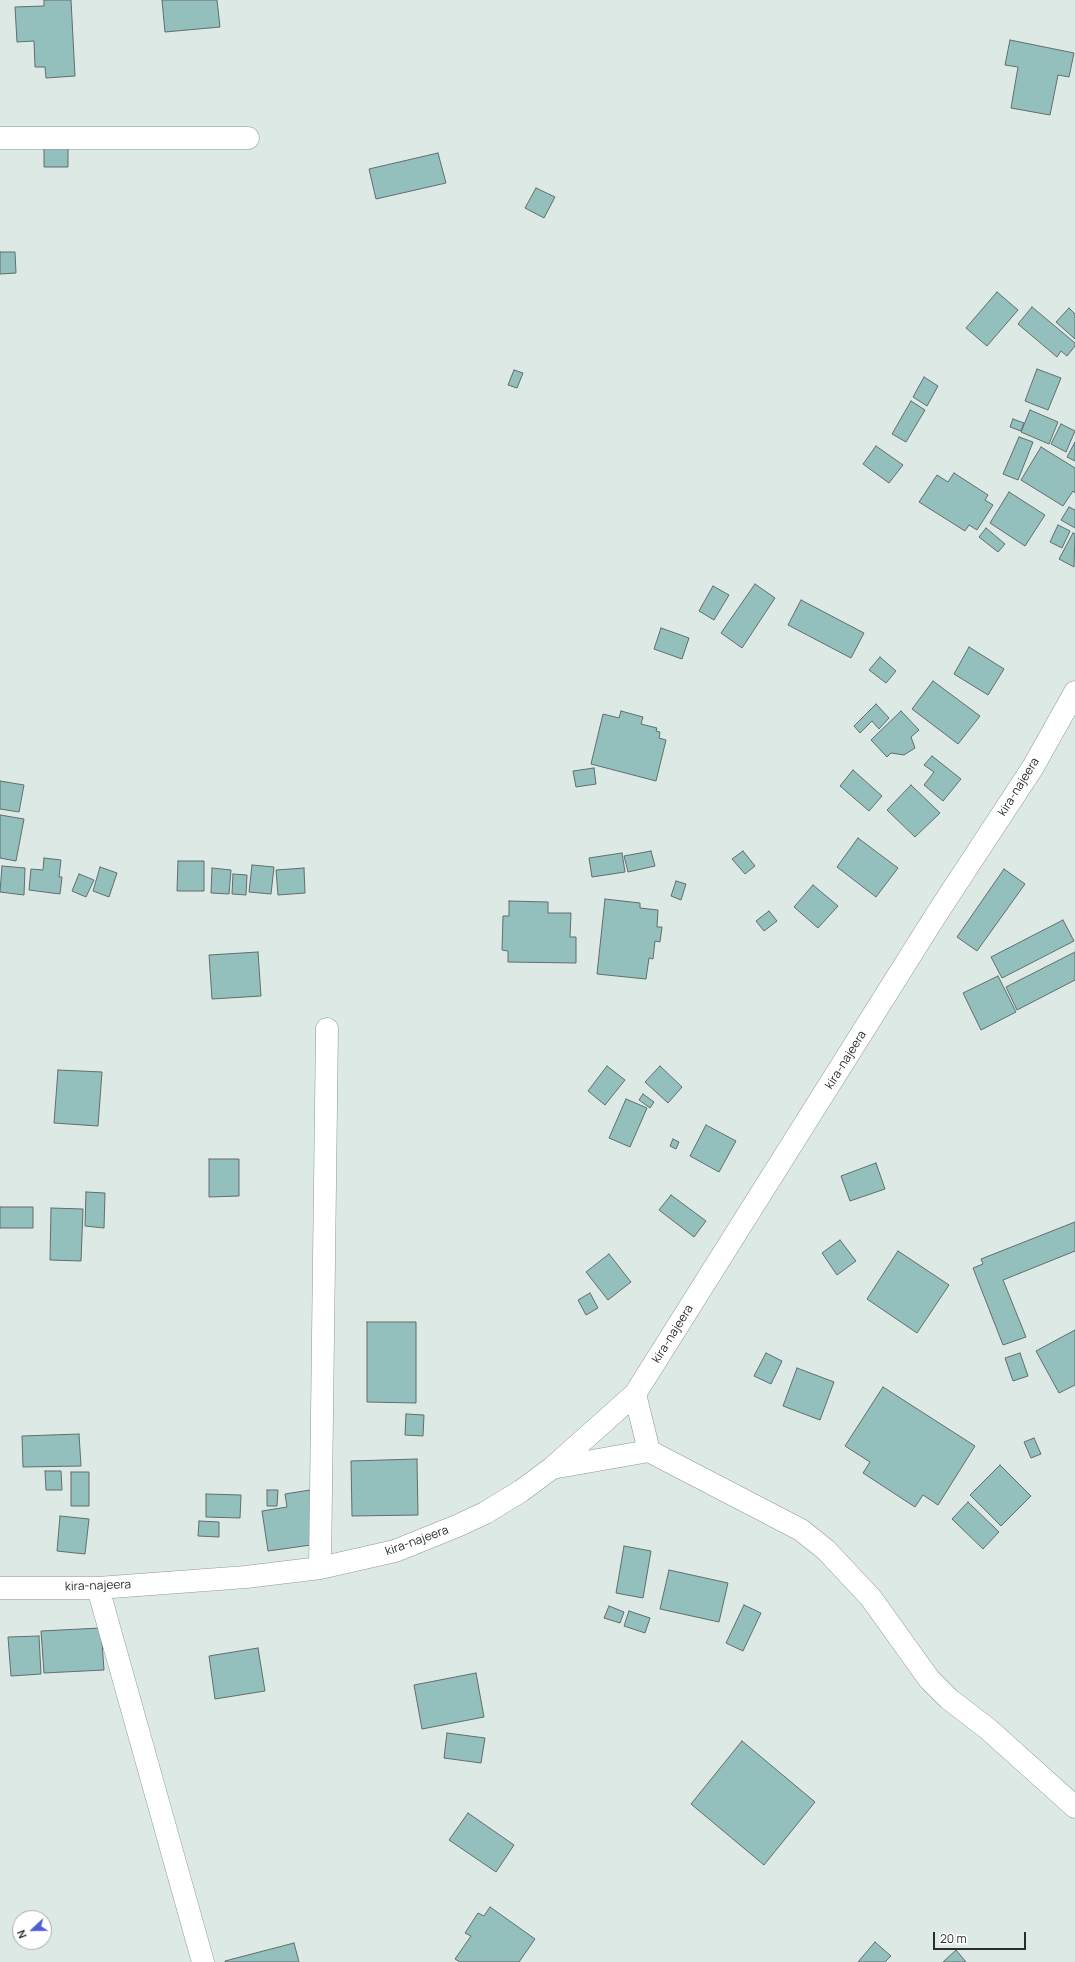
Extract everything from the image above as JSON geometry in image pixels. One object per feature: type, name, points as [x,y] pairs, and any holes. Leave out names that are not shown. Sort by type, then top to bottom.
[{"type":"street","points":[[0,138],[248,138]]},
{"type":"street","name":"kira-najeera","points":[[0,1588],[98,1588],[246,1577],[320,1568],[395,1551],[457,1526],[485,1513],[515,1495],[552,1468],[635,1394],[936,915],[1033,768],[1075,692]]},
{"type":"street","points":[[320,1568],[327,1029]]},
{"type":"street","points":[[635,1394],[649,1451]]},
{"type":"street","points":[[552,1468],[649,1451],[801,1530],[821,1546],[871,1598],[916,1661],[939,1689],[949,1699],[988,1729],[1075,1807]]},
{"type":"street","points":[[98,1588],[203,1962]]},
{"type":"building","points":[[44,0],[71,0],[75,76],[46,78],[45,67],[35,67],[34,41],[17,42],[15,7],[44,6]]},
{"type":"building","points":[[162,0],[217,0],[220,27],[165,32]]},
{"type":"building","points":[[1010,40],[1074,53],[1069,77],[1058,75],[1050,115],[1011,108],[1018,67],[1005,65]]},
{"type":"building","points":[[68,141],[68,167],[44,167],[44,142]]},
{"type":"building","points":[[438,153],[446,183],[376,199],[369,169]]},
{"type":"building","points":[[536,188],[555,197],[544,218],[525,208]]},
{"type":"building","points":[[0,252],[15,252],[16,273],[0,274]]},
{"type":"building","points":[[997,292],[1018,310],[987,346],[966,328]]},
{"type":"building","points":[[1032,307],[1075,343],[1075,346],[1067,356],[1061,351],[1057,357],[1018,324]]},
{"type":"building","points":[[1069,308],[1075,314],[1075,339],[1056,322]]},
{"type":"building","points":[[1037,369],[1061,378],[1048,410],[1025,401]]},
{"type":"building","points":[[514,370],[523,373],[517,388],[508,385]]},
{"type":"building","points":[[924,377],[938,386],[927,406],[913,397]]},
{"type":"building","points":[[911,401],[925,410],[906,442],[892,434]]},
{"type":"building","points":[[1030,410],[1058,422],[1049,444],[1021,432]]},
{"type":"building","points":[[1013,419],[1024,423],[1021,431],[1010,427]]},
{"type":"building","points":[[1061,424],[1075,431],[1066,452],[1051,444]]},
{"type":"building","points":[[1019,437],[1033,442],[1018,480],[1003,474]]},
{"type":"building","points":[[1075,442],[1075,461],[1067,457]]},
{"type":"building","points":[[876,446],[903,465],[889,483],[863,464]]},
{"type":"building","points":[[1041,447],[1075,468],[1075,493],[1073,491],[1063,506],[1021,480]]},
{"type":"building","points":[[954,473],[988,495],[985,500],[993,505],[977,530],[969,525],[965,531],[919,502],[937,475],[948,482]]},
{"type":"building","points":[[1009,492],[1045,515],[1025,546],[990,523]]},
{"type":"building","points":[[1069,507],[1075,510],[1075,528],[1061,520]]},
{"type":"building","points":[[1058,525],[1070,531],[1062,548],[1050,542]]},
{"type":"building","points":[[986,528],[1005,544],[998,552],[979,537]]},
{"type":"building","points":[[1073,533],[1075,534],[1074,567],[1059,559]]},
{"type":"building","points":[[755,584],[775,598],[742,648],[721,633]]},
{"type":"building","points":[[713,586],[729,595],[714,620],[699,611]]},
{"type":"building","points":[[801,600],[864,633],[851,658],[788,625]]},
{"type":"building","points":[[661,628],[689,638],[682,659],[654,649]]},
{"type":"building","points":[[969,647],[1004,669],[988,695],[954,674]]},
{"type":"building","points":[[880,657],[896,671],[886,683],[869,670]]},
{"type":"building","points":[[933,681],[980,716],[958,744],[912,709]]},
{"type":"building","points":[[876,704],[889,718],[879,729],[872,721],[860,733],[854,726]]},
{"type":"building","points":[[621,711],[643,717],[641,724],[657,728],[656,731],[660,732],[659,738],[666,740],[656,781],[591,764],[603,714],[619,718]]},
{"type":"building","points":[[901,711],[919,730],[911,737],[915,748],[904,755],[891,753],[887,757],[871,740]]},
{"type":"building","points":[[932,756],[961,779],[943,801],[924,785],[934,772],[924,765]]},
{"type":"building","points":[[594,768],[596,784],[576,787],[573,771]]},
{"type":"building","points":[[853,770],[882,796],[869,811],[840,786]]},
{"type":"building","points":[[0,781],[24,785],[19,812],[0,809]]},
{"type":"building","points":[[911,785],[940,813],[915,837],[887,810]]},
{"type":"building","points":[[0,815],[24,819],[16,861],[0,858]]},
{"type":"building","points":[[858,838],[898,868],[876,897],[837,867]]},
{"type":"building","points":[[651,851],[655,866],[628,872],[624,856]]},
{"type":"building","points":[[743,851],[755,866],[745,874],[732,859]]},
{"type":"building","points":[[622,853],[625,872],[592,877],[589,858]]},
{"type":"building","points":[[44,858],[61,860],[59,877],[62,877],[60,894],[29,890],[31,869],[43,870]]},
{"type":"building","points":[[178,861],[204,861],[204,891],[177,891]]},
{"type":"building","points":[[252,865],[274,867],[271,894],[249,892]]},
{"type":"building","points":[[2,866],[25,868],[24,895],[0,892]]},
{"type":"building","points":[[100,867],[117,873],[109,897],[93,891]]},
{"type":"building","points":[[212,868],[231,870],[229,894],[211,893]]},
{"type":"building","points":[[304,868],[305,893],[278,895],[276,870]]},
{"type":"building","points":[[1004,869],[1025,884],[977,951],[957,937]]},
{"type":"building","points":[[79,874],[94,880],[86,897],[72,891]]},
{"type":"building","points":[[233,874],[247,875],[246,895],[232,894]]},
{"type":"building","points":[[676,881],[686,884],[681,900],[671,896]]},
{"type":"building","points":[[813,885],[838,906],[818,928],[794,907]]},
{"type":"building","points":[[605,899],[640,903],[640,908],[658,910],[657,927],[662,927],[660,942],[655,941],[653,959],[649,958],[646,979],[597,974]]},
{"type":"building","points":[[509,901],[548,902],[548,913],[571,913],[570,937],[576,937],[576,963],[508,962],[508,951],[502,950],[503,916],[509,916]]},
{"type":"building","points":[[769,911],[777,921],[764,931],[756,921]]},
{"type":"building","points":[[1063,920],[1074,941],[1002,978],[991,957]]},
{"type":"building","points":[[258,952],[261,996],[212,999],[209,955]]},
{"type":"building","points":[[1075,952],[1075,980],[1017,1010],[1006,987]]},
{"type":"building","points":[[998,976],[1016,1012],[981,1030],[963,993]]},
{"type":"building","points":[[607,1066],[625,1080],[605,1105],[588,1091]]},
{"type":"building","points":[[660,1066],[682,1087],[668,1103],[645,1082]]},
{"type":"building","points":[[58,1070],[102,1072],[98,1126],[54,1123]]},
{"type":"building","points":[[643,1094],[654,1102],[650,1108],[639,1100]]},
{"type":"building","points":[[626,1099],[647,1108],[630,1147],[609,1138]]},
{"type":"building","points":[[706,1125],[736,1141],[719,1172],[690,1156]]},
{"type":"building","points":[[673,1139],[679,1142],[676,1149],[670,1146]]},
{"type":"building","points":[[209,1159],[239,1159],[239,1196],[209,1197]]},
{"type":"building","points":[[876,1163],[885,1189],[850,1201],[841,1176]]},
{"type":"building","points":[[86,1192],[105,1193],[104,1228],[85,1226]]},
{"type":"building","points":[[671,1195],[706,1221],[694,1237],[659,1210]]},
{"type":"building","points":[[0,1207],[33,1207],[33,1228],[0,1228]]},
{"type":"building","points":[[51,1208],[83,1209],[81,1261],[50,1260]]},
{"type":"building","points":[[1075,1222],[1075,1251],[1003,1280],[1026,1337],[1003,1345],[973,1268],[983,1264],[981,1259]]},
{"type":"building","points":[[840,1240],[856,1261],[837,1275],[822,1253]]},
{"type":"building","points":[[898,1251],[949,1285],[917,1333],[867,1299]]},
{"type":"building","points":[[609,1254],[631,1282],[608,1300],[586,1272]]},
{"type":"building","points":[[590,1293],[598,1308],[586,1315],[578,1300]]},
{"type":"building","points":[[367,1322],[416,1322],[416,1403],[367,1402]]},
{"type":"building","points":[[1075,1330],[1075,1385],[1059,1393],[1036,1351]]},
{"type":"building","points":[[766,1353],[782,1361],[771,1384],[754,1376]]},
{"type":"building","points":[[1020,1353],[1028,1376],[1013,1381],[1005,1358]]},
{"type":"building","points":[[797,1368],[834,1382],[820,1420],[783,1406]]},
{"type":"building","points":[[883,1387],[975,1446],[938,1505],[923,1495],[915,1507],[863,1473],[870,1462],[845,1446]]},
{"type":"building","points":[[406,1414],[424,1415],[423,1436],[405,1435]]},
{"type":"building","points":[[79,1434],[81,1466],[23,1467],[22,1436]]},
{"type":"building","points":[[1034,1438],[1041,1454],[1031,1458],[1024,1442]]},
{"type":"building","points":[[417,1459],[418,1515],[352,1516],[351,1461]]},
{"type":"building","points":[[1000,1465],[1031,1496],[1001,1526],[970,1495]]},
{"type":"building","points":[[45,1471],[61,1471],[62,1490],[46,1490]]},
{"type":"building","points":[[71,1472],[89,1472],[89,1506],[71,1506]]},
{"type":"building","points":[[267,1490],[278,1490],[277,1506],[267,1506]]},
{"type":"building","points":[[310,1490],[318,1544],[268,1551],[262,1511],[287,1507],[285,1494]]},
{"type":"building","points":[[206,1494],[241,1495],[240,1518],[206,1517]]},
{"type":"building","points":[[968,1502],[999,1532],[983,1549],[952,1519]]},
{"type":"building","points":[[60,1516],[89,1519],[85,1554],[57,1551]]},
{"type":"building","points":[[199,1521],[219,1522],[219,1537],[198,1536]]},
{"type":"building","points":[[624,1546],[651,1551],[643,1598],[616,1593]]},
{"type":"building","points":[[669,1570],[728,1583],[719,1622],[660,1609]]},
{"type":"building","points":[[744,1605],[761,1613],[743,1651],[726,1643]]},
{"type":"building","points":[[609,1606],[624,1612],[620,1623],[604,1618]]},
{"type":"building","points":[[629,1611],[650,1618],[645,1633],[624,1626]]},
{"type":"building","points":[[101,1628],[104,1670],[44,1673],[41,1631]]},
{"type":"building","points":[[39,1636],[41,1674],[11,1676],[8,1637]]},
{"type":"building","points":[[258,1648],[265,1691],[215,1699],[209,1656]]},
{"type":"building","points":[[476,1673],[484,1717],[422,1729],[414,1685]]},
{"type":"building","points":[[447,1733],[485,1738],[481,1763],[444,1758]]},
{"type":"building","points":[[742,1741],[815,1802],[764,1865],[691,1804]]},
{"type":"building","points":[[468,1813],[514,1845],[496,1872],[449,1840]]},
{"type":"building","points":[[490,1907],[535,1939],[519,1962],[460,1962],[455,1959],[471,1936],[465,1933],[478,1913],[484,1916]]},
{"type":"building","points":[[875,1942],[891,1956],[885,1962],[858,1962]]},
{"type":"building","points":[[294,1943],[299,1962],[225,1962],[225,1961]]},
{"type":"building","points":[[956,1950],[966,1962],[943,1962]]}]
